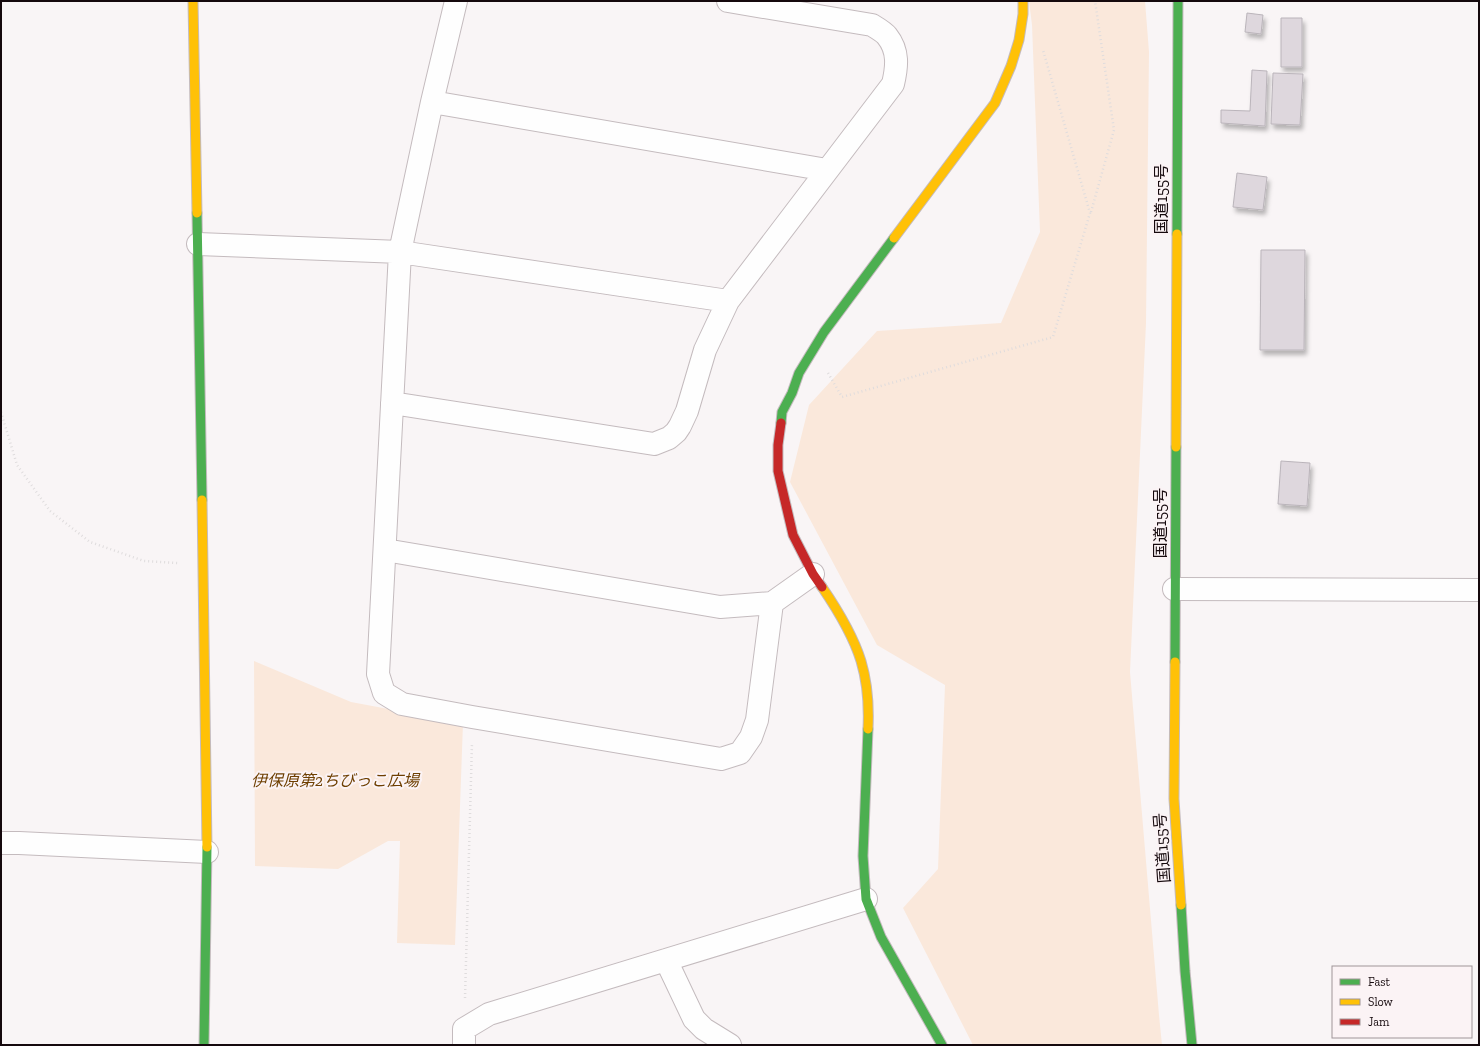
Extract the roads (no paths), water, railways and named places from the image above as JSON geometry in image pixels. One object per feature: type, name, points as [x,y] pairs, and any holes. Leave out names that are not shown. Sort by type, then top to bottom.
[{"type":"main road","points":[[193,1],[207,852],[204,1045]]},
{"type":"main road","points":[[942,1045],[881,937],[866,899],[863,856],[869,709],[861,661],[851,637],[835,606],[813,574],[793,535],[778,471],[778,446],[782,412],[792,393],[799,373],[824,332],[995,103],[1017,47],[1023,18],[1022,1]]},
{"type":"main road","name":"国道155号","points":[[1178,1],[1174,799],[1185,971],[1192,1045]]},
{"type":"street","points":[[456,1],[432,102],[400,252],[378,674],[384,693],[402,704],[721,759],[740,753],[751,737],[758,720],[772,603]]},
{"type":"street","points":[[392,403],[654,444],[669,438],[676,432],[688,411],[705,350],[728,301],[893,84],[897,69],[897,54],[887,36],[872,25],[728,1]]},
{"type":"street","points":[[432,102],[827,170]]},
{"type":"street","points":[[198,244],[400,252],[728,301]]},
{"type":"street","points":[[385,550],[720,607],[772,603],[813,574]]},
{"type":"street","points":[[1174,589],[1479,590]]},
{"type":"street","points":[[1,843],[207,852]]},
{"type":"street","points":[[464,1037],[489,1014],[866,899]]},
{"type":"street","points":[[666,960],[694,1018],[704,1029],[730,1045]]},
{"type":"park label","name":"伊保原第2ちびっこ広場","points":[[335,780]]}]
